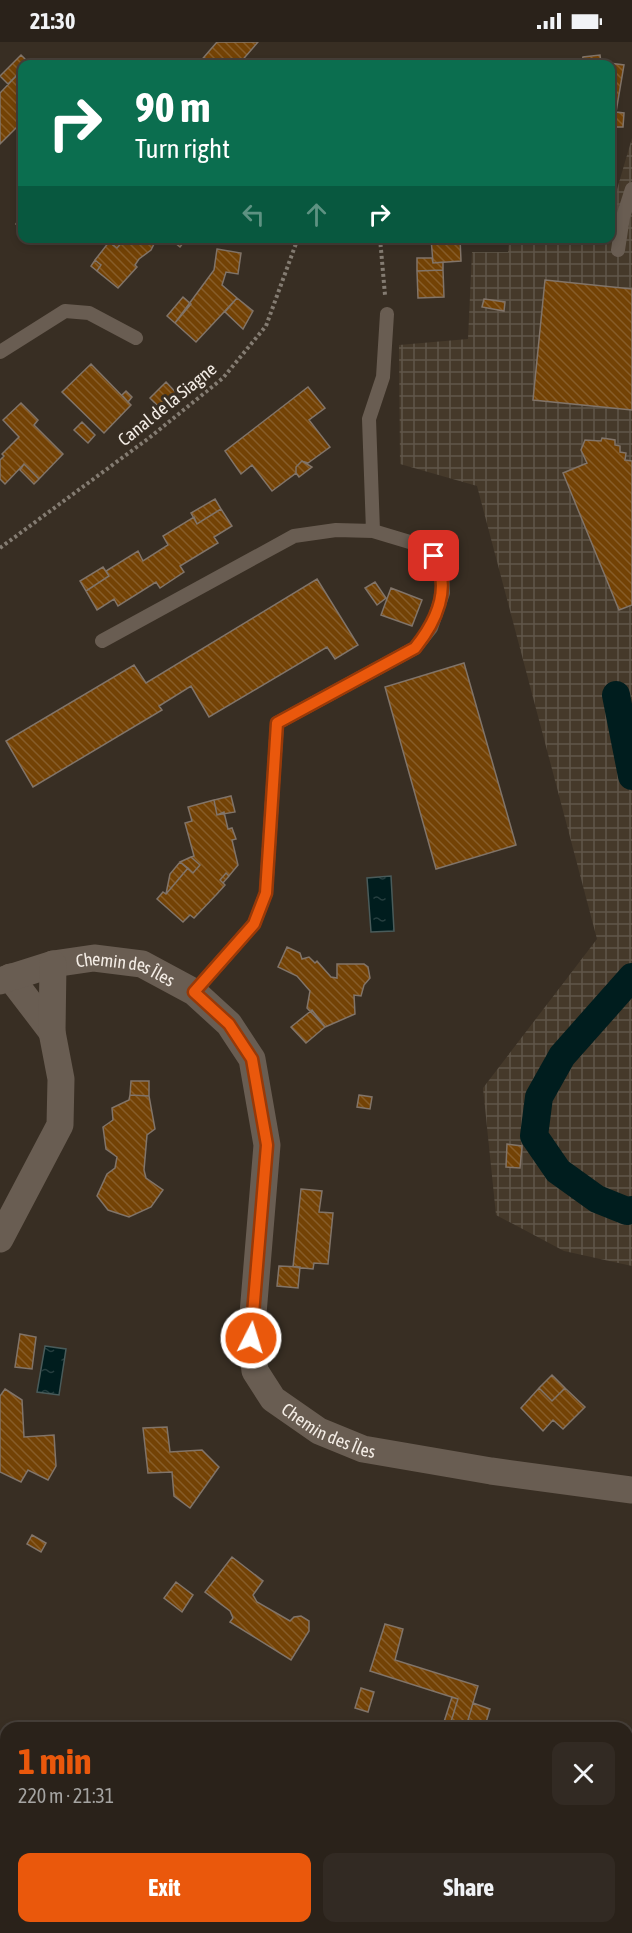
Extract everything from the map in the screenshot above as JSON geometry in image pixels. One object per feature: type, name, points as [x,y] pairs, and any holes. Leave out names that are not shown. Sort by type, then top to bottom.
[{"type":"street","name":"Chemin des Îles","points":[[5,979],[53,964],[94,958],[142,964],[194,992],[229,1024],[252,1059],[267,1145],[251,1338],[255,1371],[273,1399],[319,1431],[363,1449],[491,1471],[632,1490]]},
{"type":"street","points":[[0,1239],[60,1125],[62,1079],[52,1032],[53,964]]},
{"type":"street","points":[[5,979],[52,1032]]},
{"type":"lane","points":[[618,250],[623,217],[632,189]]},
{"type":"lane","points":[[0,352],[65,311],[89,313],[136,338]]},
{"type":"lane","points":[[373,531],[369,419],[383,377],[387,314]]},
{"type":"lane","points":[[102,641],[294,536],[336,530],[373,531],[413,543],[434,556],[442,570],[442,593],[431,628],[415,648],[277,723],[266,893],[254,924],[194,992]]},
{"type":"path","name":"Canal de la Siagne","points":[[0,548],[149,438],[223,378],[266,326],[296,243]]},
{"type":"path","points":[[380,243],[387,314]]},
{"type":"shaded area","points":[[632,138],[632,1266],[564,1251],[496,1215],[483,1088],[597,939],[477,486],[400,464],[399,345],[468,339],[472,252],[508,252],[509,243],[615,243],[615,196]]},
{"type":"water","points":[[391,876],[394,931],[371,932],[367,878]]},
{"type":"water","points":[[45,1346],[66,1349],[59,1395],[37,1392]]},
{"type":"building","points":[[217,42],[258,42],[242,60],[201,60]]},
{"type":"building","points":[[21,55],[26,60],[18,60],[18,74],[8,84],[0,76]]},
{"type":"building","points":[[600,55],[601,60],[582,60],[583,57]]},
{"type":"building","points":[[615,64],[624,65],[616,112],[624,113],[623,127],[615,127]]},
{"type":"building","points":[[18,74],[18,126],[0,144],[0,93]]},
{"type":"building","points":[[108,243],[117,248],[122,243],[154,243],[151,250],[139,259],[135,265],[137,267],[118,288],[97,271],[101,265],[95,260]]},
{"type":"building","points":[[110,243],[122,243],[117,248]]},
{"type":"building","points":[[431,243],[460,243],[461,261],[433,263]]},
{"type":"building","points":[[217,249],[241,253],[238,274],[226,272],[222,285],[237,298],[196,342],[175,323],[214,270]]},
{"type":"building","points":[[417,258],[432,258],[433,263],[443,262],[443,270],[417,271]]},
{"type":"building","points":[[95,260],[101,265],[97,271],[91,266]]},
{"type":"building","points":[[443,270],[444,297],[418,298],[417,271]]},
{"type":"building","points":[[545,280],[632,289],[632,410],[533,400]]},
{"type":"building","points":[[183,297],[191,304],[175,323],[167,316]]},
{"type":"building","points":[[237,298],[253,311],[243,329],[225,312]]},
{"type":"building","points":[[484,299],[505,302],[504,311],[482,307]]},
{"type":"building","points":[[91,364],[131,405],[104,433],[62,392]]},
{"type":"building","points":[[166,382],[182,399],[164,412],[150,398]]},
{"type":"building","points":[[308,387],[325,408],[309,420],[330,447],[308,463],[302,461],[296,467],[296,473],[272,491],[252,465],[241,474],[225,451]]},
{"type":"building","points":[[126,391],[132,397],[128,402],[122,395]]},
{"type":"building","points":[[21,403],[38,420],[34,425],[63,454],[39,479],[24,464],[5,484],[0,479],[0,460],[4,456],[2,454],[19,437],[3,420]]},
{"type":"building","points":[[82,422],[95,435],[88,443],[74,430]]},
{"type":"building","points":[[602,438],[615,440],[615,445],[620,446],[620,452],[626,453],[625,460],[632,461],[632,605],[619,610],[563,473],[587,463],[581,450],[585,440],[601,441]]},
{"type":"building","points":[[302,461],[312,467],[299,477],[296,467]]},
{"type":"building","points":[[24,464],[39,479],[34,484],[20,470]]},
{"type":"building","points":[[215,499],[221,509],[197,524],[191,513]]},
{"type":"building","points":[[221,509],[232,526],[214,537],[218,543],[180,566],[184,572],[160,588],[156,582],[118,606],[114,599],[97,610],[86,591],[109,576],[106,571],[138,551],[143,561],[168,545],[163,536],[194,517],[197,524]]},
{"type":"building","points":[[103,567],[109,576],[86,591],[80,581]]},
{"type":"building","points":[[317,579],[358,645],[335,659],[327,647],[209,717],[191,686],[159,706],[162,710],[33,787],[6,741],[134,665],[146,683]]},
{"type":"building","points":[[375,582],[386,598],[377,605],[365,588]]},
{"type":"building","points":[[391,588],[422,600],[412,626],[381,615]]},
{"type":"building","points":[[464,663],[516,845],[436,869],[385,687]]},
{"type":"building","points":[[231,796],[235,812],[217,815],[214,800]]},
{"type":"building","points":[[214,800],[217,815],[224,812],[228,829],[232,828],[236,839],[232,840],[238,865],[229,876],[226,873],[220,880],[225,885],[194,918],[190,915],[183,922],[157,899],[163,892],[166,894],[188,868],[193,873],[200,865],[191,857],[194,856],[185,823],[192,821],[188,807]]},
{"type":"building","points":[[191,857],[200,865],[193,873],[180,862]]},
{"type":"building","points":[[180,862],[188,868],[166,894],[170,874]]},
{"type":"building","points":[[226,873],[229,876],[223,883],[220,880]]},
{"type":"building","points":[[287,947],[300,953],[302,959],[309,957],[315,963],[317,961],[331,977],[337,978],[337,964],[364,964],[368,967],[370,978],[364,985],[361,996],[354,995],[355,1014],[325,1027],[307,1008],[310,991],[297,976],[278,967]]},
{"type":"building","points":[[312,1010],[325,1027],[306,1043],[291,1027]]},
{"type":"building","points":[[131,1081],[149,1081],[149,1096],[130,1095]]},
{"type":"building","points":[[130,1095],[149,1096],[155,1129],[147,1135],[144,1170],[146,1178],[163,1190],[151,1207],[129,1217],[108,1210],[97,1196],[107,1174],[115,1168],[117,1157],[106,1149],[103,1127],[113,1120],[112,1108],[129,1100]]},
{"type":"building","points":[[359,1095],[372,1097],[370,1109],[357,1107]]},
{"type":"building","points":[[507,1144],[522,1146],[520,1168],[506,1167]]},
{"type":"building","points":[[301,1189],[322,1191],[319,1212],[333,1213],[328,1264],[314,1263],[313,1269],[293,1267]]},
{"type":"building","points":[[279,1266],[300,1267],[298,1288],[277,1286]]},
{"type":"building","points":[[20,1334],[36,1337],[32,1369],[15,1367]]},
{"type":"building","points":[[552,1375],[565,1388],[552,1401],[539,1388]]},
{"type":"building","points":[[539,1388],[552,1401],[565,1388],[585,1407],[563,1429],[553,1420],[543,1431],[521,1408]]},
{"type":"building","points":[[5,1389],[22,1400],[24,1437],[54,1435],[56,1466],[48,1480],[28,1470],[21,1482],[0,1472],[0,1396]]},
{"type":"building","points":[[167,1427],[170,1452],[202,1450],[219,1467],[190,1508],[174,1496],[172,1472],[148,1473],[143,1428]]},
{"type":"building","points":[[32,1535],[46,1543],[41,1552],[27,1544]]},
{"type":"building","points":[[232,1557],[263,1581],[253,1595],[257,1602],[290,1621],[294,1617],[301,1616],[309,1621],[309,1631],[291,1660],[230,1622],[233,1618],[230,1611],[205,1592]]},
{"type":"building","points":[[176,1582],[193,1595],[182,1612],[164,1598]]},
{"type":"building","points":[[385,1624],[403,1629],[395,1660],[478,1686],[468,1720],[474,1722],[451,1722],[458,1699],[370,1671]]},
{"type":"building","points":[[361,1688],[374,1692],[368,1712],[355,1708]]},
{"type":"building","points":[[452,1697],[458,1699],[451,1722],[444,1722]]},
{"type":"building","points":[[473,1703],[490,1709],[486,1722],[468,1720]]},
{"type":"waterway","name":"Canal de la Siagne","points":[[616,695],[632,776]]},
{"type":"waterway","name":"Canal de la Siagne","points":[[632,977],[562,1056],[539,1097],[534,1136],[558,1171],[597,1199],[627,1211],[632,1210]]},
{"type":"route","points":[[251,1338],[267,1145],[252,1059],[229,1024],[194,992],[254,924],[266,893],[277,723],[415,648],[431,628],[442,593],[442,570],[434,556]]}]
